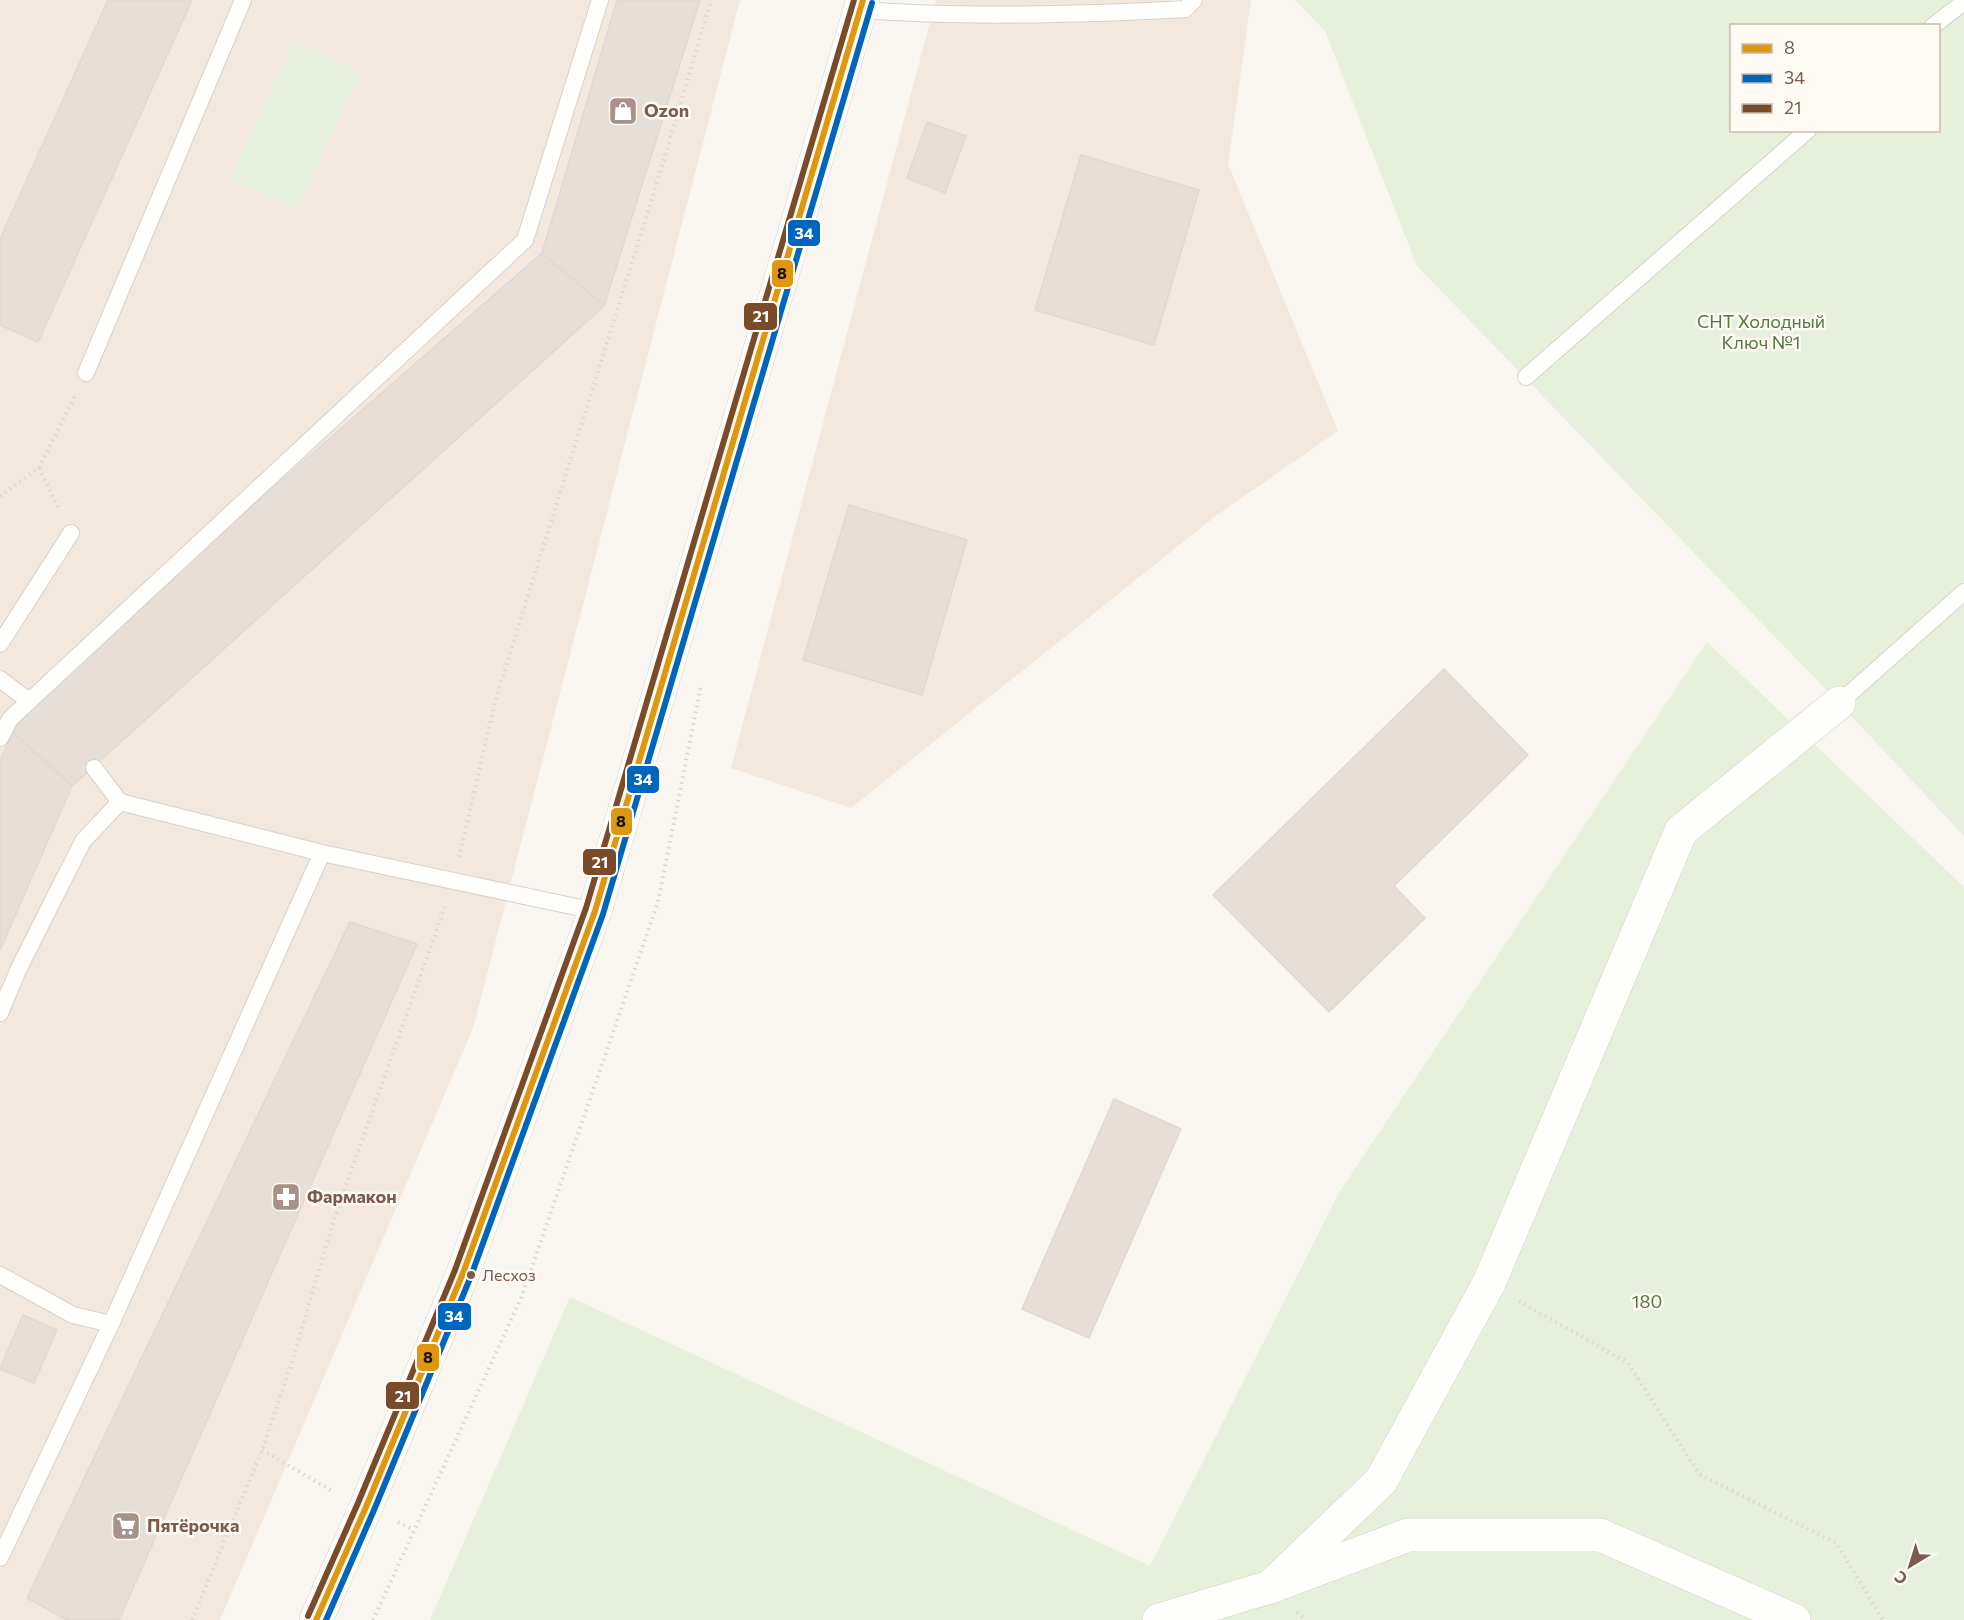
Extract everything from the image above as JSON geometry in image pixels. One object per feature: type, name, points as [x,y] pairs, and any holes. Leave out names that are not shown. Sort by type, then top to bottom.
[{"type":"street","points":[[316,1620],[366,1507],[463,1273],[595,911],[862,5]]},
{"type":"street","points":[[1270,1587],[1381,1481],[1489,1283],[1681,831],[1839,703]]},
{"type":"street","points":[[1159,1620],[1270,1587],[1408,1535],[1600,1535],[1794,1620]]},
{"type":"lane","points":[[86,373],[243,0]]},
{"type":"lane","points":[[0,738],[9,719],[525,240],[600,0]]},
{"type":"lane","points":[[862,5],[898,13],[994,7],[1086,14],[1185,9],[1194,0]]},
{"type":"lane","points":[[1936,24],[1964,2]]},
{"type":"lane","points":[[1526,377],[1806,132]]},
{"type":"lane","points":[[0,644],[71,533]]},
{"type":"lane","points":[[1839,703],[1964,592]]},
{"type":"lane","points":[[0,679],[29,701]]},
{"type":"lane","points":[[94,768],[120,802],[322,853],[595,911]]},
{"type":"lane","points":[[0,1013],[19,968],[83,841],[120,802]]},
{"type":"lane","points":[[0,1558],[111,1324],[322,853]]},
{"type":"lane","points":[[0,1275],[73,1315],[111,1324]]},
{"type":"path","points":[[192,1620],[262,1450],[290,1369],[334,1219],[454,881],[496,698],[664,160],[711,0]]},
{"type":"path","points":[[0,496],[39,468],[86,373]]},
{"type":"path","points":[[39,468],[71,533]]},
{"type":"path","points":[[373,1620],[522,1296],[658,902],[703,675]]},
{"type":"path","points":[[1489,1283],[1628,1363],[1699,1474],[1836,1543],[1883,1620]]},
{"type":"shaded area","points":[[0,0],[740,0],[473,1028],[220,1620],[0,1620]]},
{"type":"shaded area","points":[[936,0],[1251,0],[1228,164],[1338,431],[1217,515],[851,808],[731,768]]},
{"type":"green space","name":"СНТ Холодный Ключ №1","points":[[1295,0],[1964,0],[1964,836],[1839,703],[1417,266],[1325,31]]},
{"type":"green space","points":[[294,40],[361,72],[297,210],[230,179]]},
{"type":"green space","name":"180","points":[[1707,642],[1964,887],[1964,1620],[430,1620],[570,1297],[1150,1566],[1340,1191]]},
{"type":"building","points":[[108,0],[192,0],[38,342],[0,325],[0,239]]},
{"type":"building","points":[[617,0],[700,0],[604,306],[542,253]]},
{"type":"building","points":[[927,122],[966,136],[945,193],[907,178]]},
{"type":"building","points":[[1081,155],[1199,190],[1154,345],[1035,310]]},
{"type":"building","points":[[542,253],[604,306],[72,786],[13,732],[29,701]]},
{"type":"building","points":[[849,505],[967,540],[922,695],[803,660]]},
{"type":"building","points":[[1444,669],[1528,755],[1394,886],[1425,918],[1329,1012],[1213,895]]},
{"type":"building","points":[[13,732],[72,786],[0,950],[0,761]]},
{"type":"building","points":[[350,922],[417,944],[119,1620],[67,1620],[27,1598]]},
{"type":"building","points":[[1114,1099],[1181,1129],[1089,1338],[1022,1309]]},
{"type":"building","points":[[23,1315],[57,1330],[34,1383],[0,1369]]},
{"type":"transit line","name":"21","points":[[308,1616],[358,1503],[455,1270],[586,908],[854,0]]},
{"type":"transit line","name":"8","points":[[316,1620],[366,1507],[463,1273],[595,911],[863,0]]},
{"type":"transit line","name":"34","points":[[326,1620],[471,1276],[603,914],[872,3]]},
{"type":"place","name":"Ozon","points":[[623,111]]},
{"type":"place","name":"Фармакон","points":[[286,1197]]},
{"type":"place","name":"Лесхоз","points":[[471,1275]]},
{"type":"place","name":"Пятёрочка","points":[[126,1526]]}]
